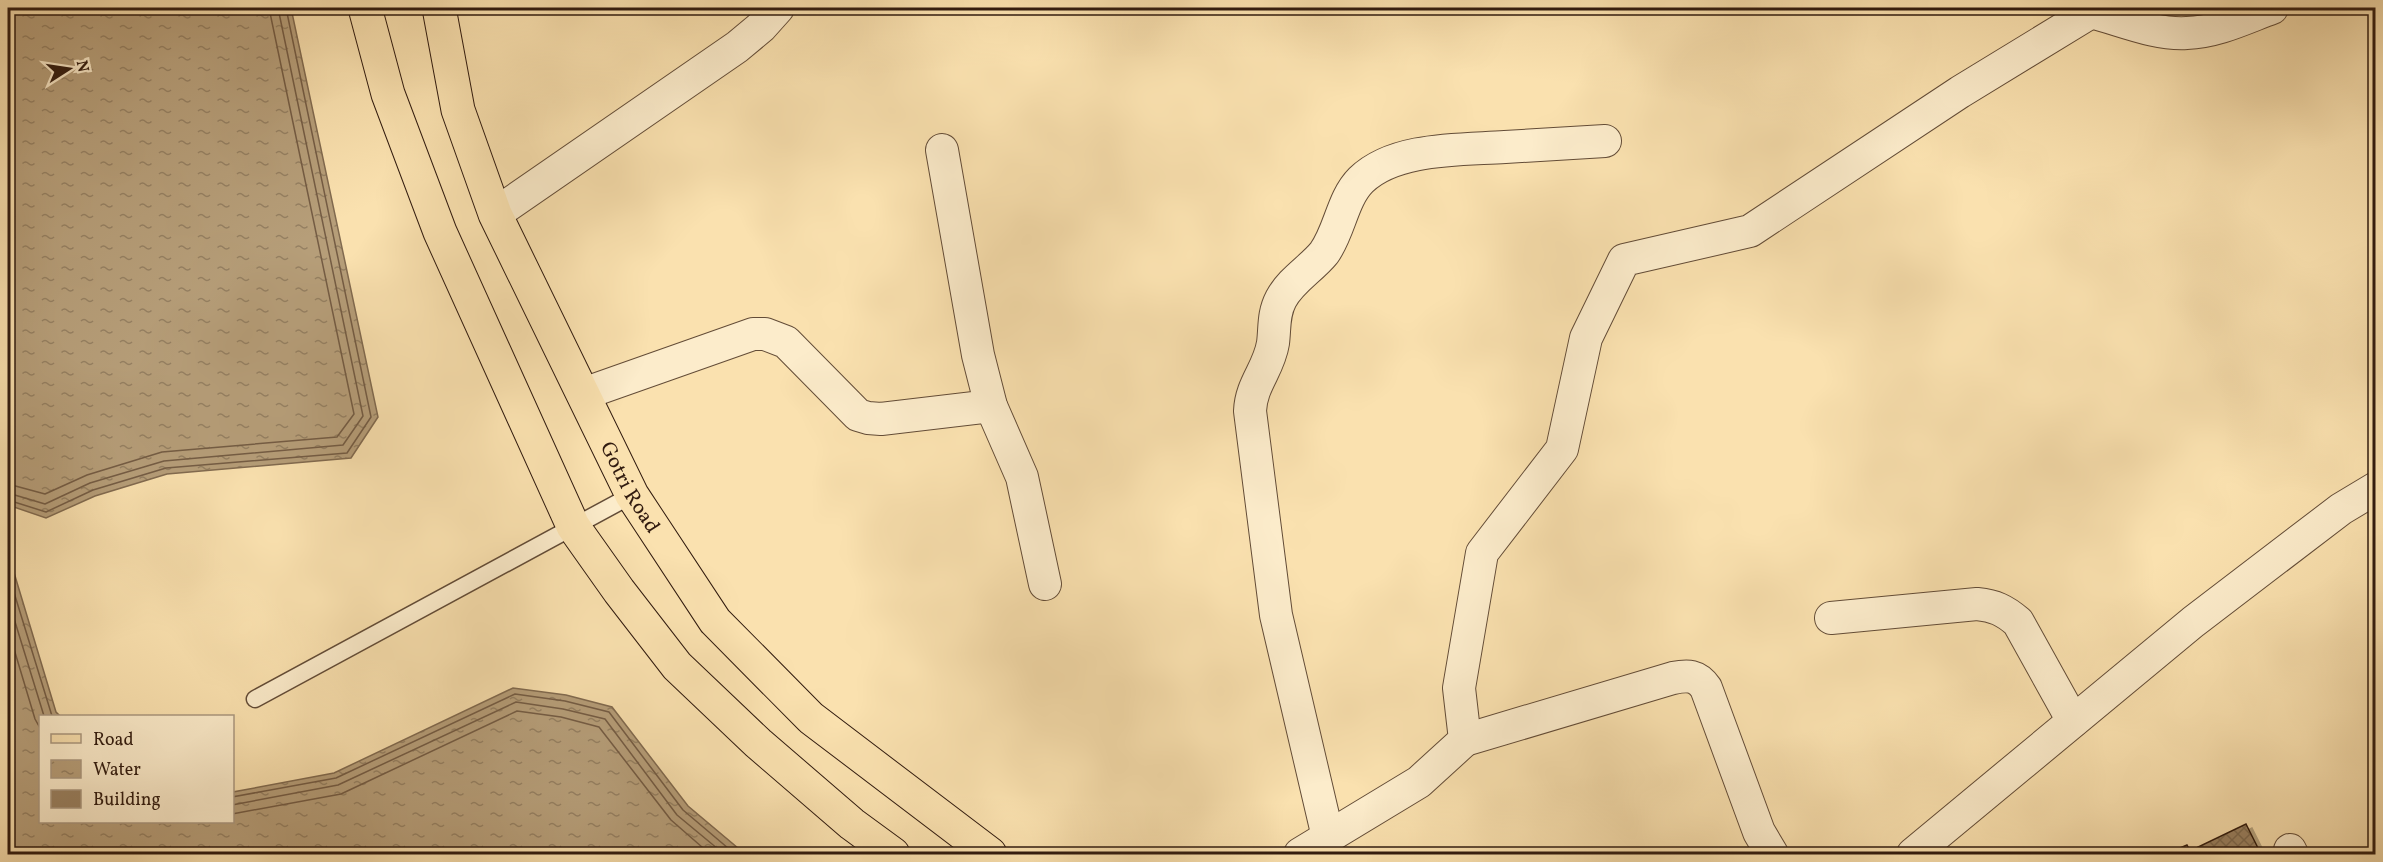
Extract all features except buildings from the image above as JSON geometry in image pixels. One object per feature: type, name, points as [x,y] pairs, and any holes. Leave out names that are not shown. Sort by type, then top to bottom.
[{"type":"main road","points":[[365,8],[388,94],[440,232],[573,526],[677,666],[758,743],[852,824],[893,855]]},
{"type":"main road","name":"Gotri Road","points":[[439,8],[458,110],[495,214],[632,495],[715,621],[803,710],[990,855]]},
{"type":"street","points":[[495,214],[737,47],[761,27],[778,8]]},
{"type":"street","points":[[1465,740],[1459,688],[1482,553],[1562,449],[1586,338],[1624,260],[1750,231],[1960,92],[2090,10],[2159,31],[2186,33],[2211,30],[2272,8]]},
{"type":"street","points":[[1328,837],[1276,615],[1250,411],[1254,386],[1270,353],[1275,315],[1281,299],[1289,286],[1323,253],[1338,228],[1353,190],[1361,180],[1377,168],[1434,151],[1605,141]]},
{"type":"street","points":[[942,150],[978,355],[992,406],[1022,477],[1045,584]]},
{"type":"street","points":[[583,394],[753,334],[765,334],[786,342],[858,415],[868,418],[992,406]]},
{"type":"street","points":[[1913,855],[2202,614],[2341,509],[2376,488]]},
{"type":"street","points":[[1832,618],[1977,604],[1995,606],[2004,610],[2018,622],[2073,721]]},
{"type":"street","points":[[1300,855],[1419,782],[1465,740],[1673,678],[1692,676],[1700,680],[1706,688],[1759,832],[1772,855]]},
{"type":"lane","points":[[255,699],[632,495]]},
{"type":"water","points":[[8,8],[291,8],[378,417],[351,458],[167,474],[95,496],[46,518],[8,505]]},
{"type":"water","points":[[8,563],[12,566],[56,712],[59,715],[39,715],[39,823],[234,823],[234,792],[334,773],[513,688],[566,695],[612,707],[688,806],[745,854],[8,854]]}]
